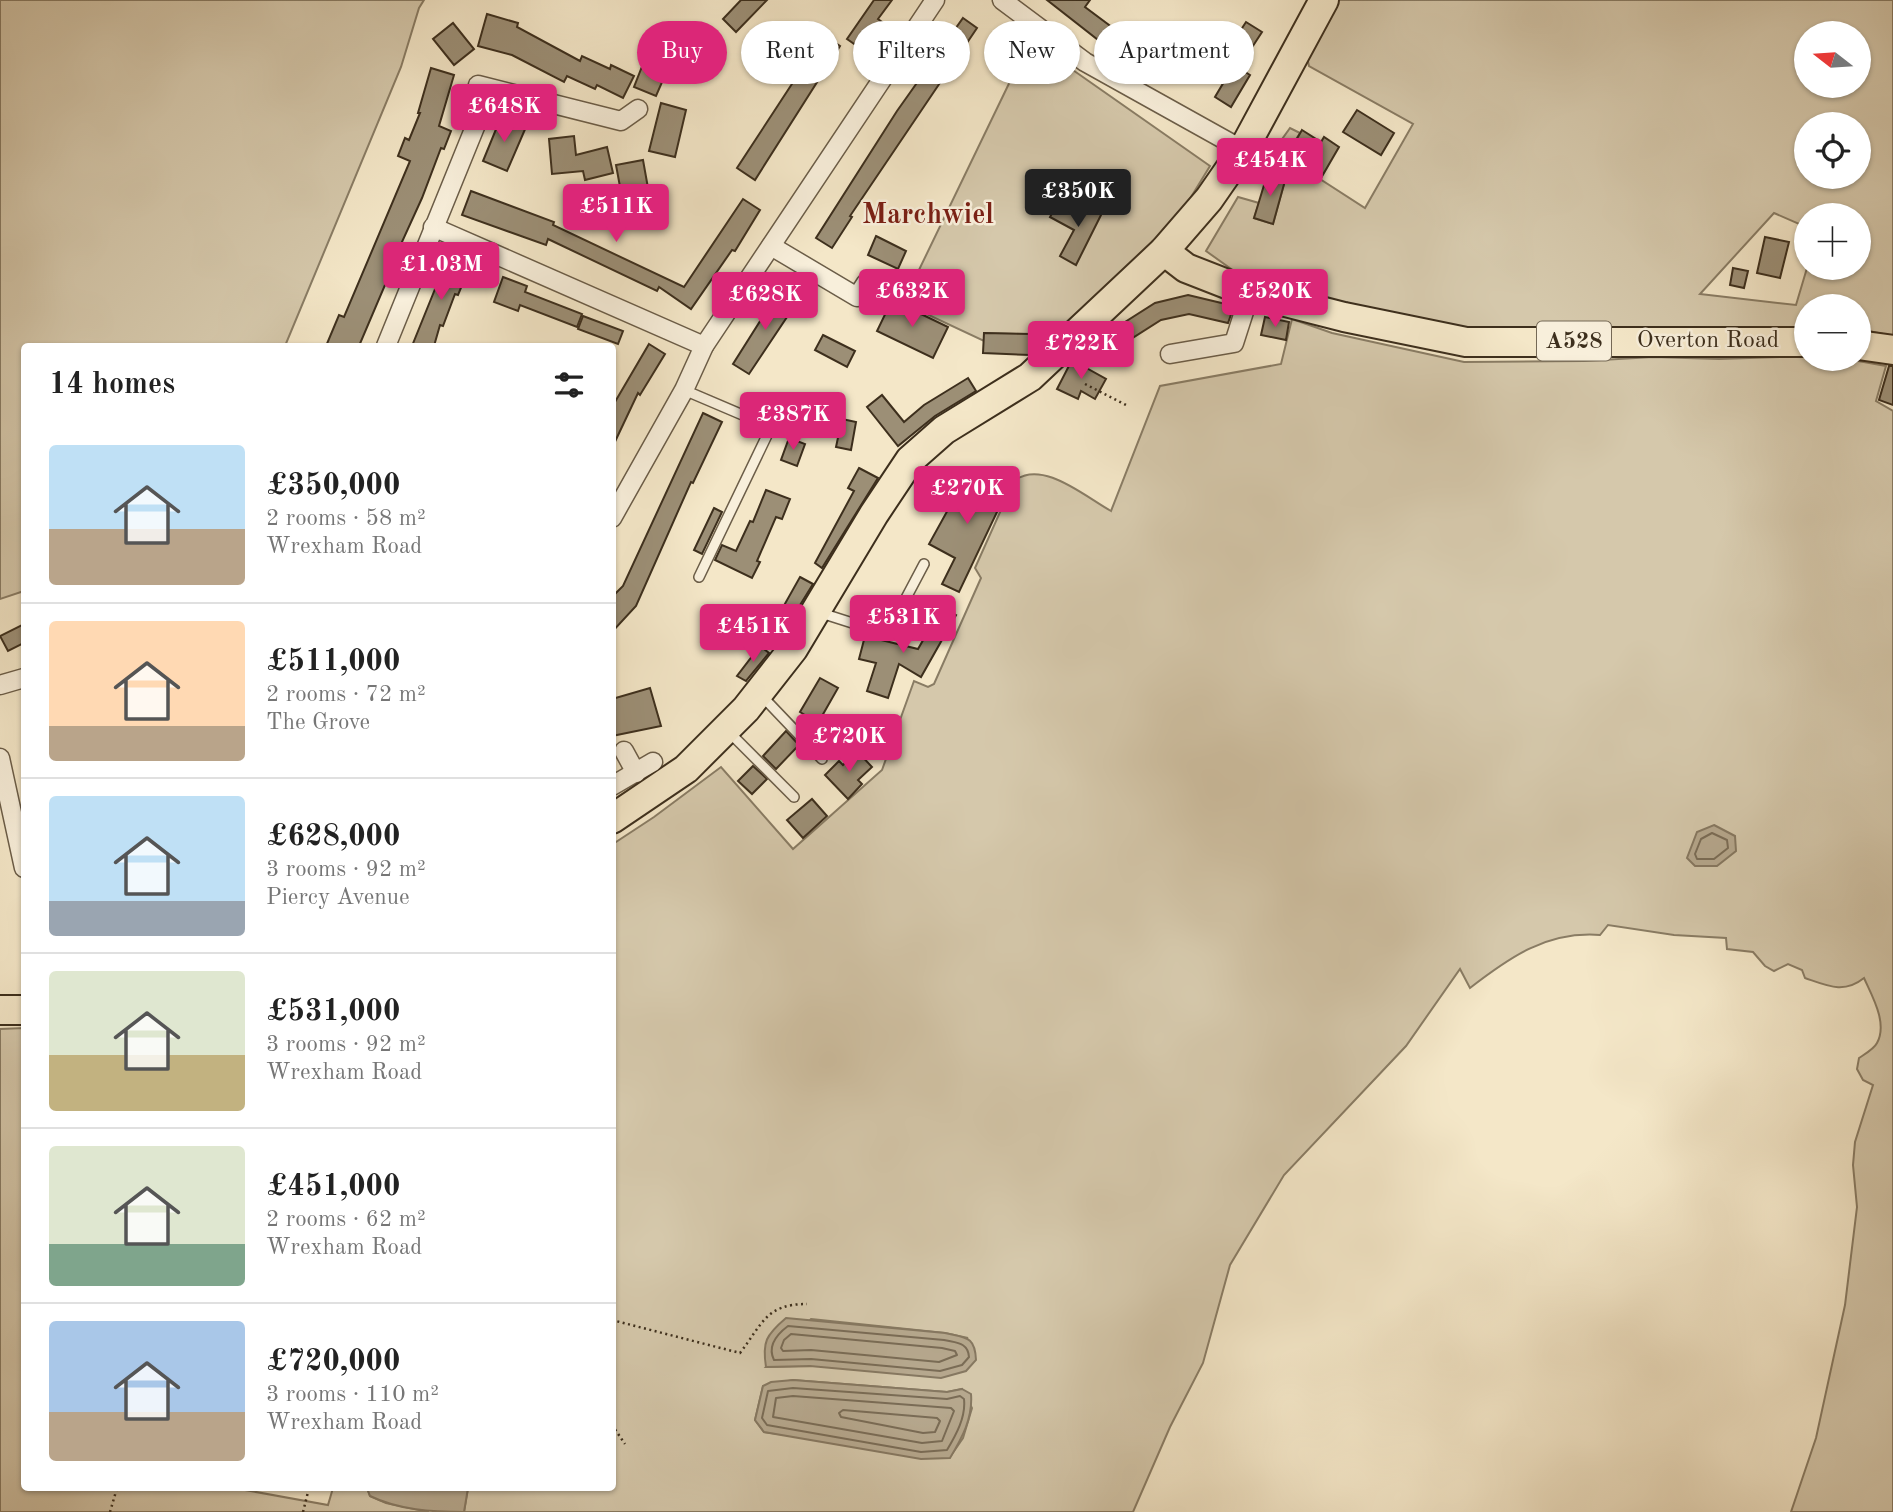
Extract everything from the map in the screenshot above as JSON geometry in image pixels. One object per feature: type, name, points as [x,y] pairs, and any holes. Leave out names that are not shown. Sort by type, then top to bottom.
[{"type":"main road","points":[[616,815],[686,769],[759,692],[793,649],[874,514],[910,460],[944,430],[1030,377],[1164,251],[1209,199],[1243,150],[1324,0]]},
{"type":"main road","name":"Overton Road","points":[[1164,251],[1186,268],[1250,293],[1344,317],[1466,342],[1794,342]]},
{"type":"main road","points":[[1871,347],[1893,351]]},
{"type":"main road","points":[[0,1010],[21,1010]]},
{"type":"street","points":[[617,498],[684,390],[704,346],[935,0]]},
{"type":"street","points":[[1009,2],[1085,62],[1243,150]]},
{"type":"street","points":[[387,343],[484,87],[620,129],[638,109]]},
{"type":"street","points":[[433,227],[704,346]]},
{"type":"street","points":[[771,246],[858,297],[866,283]]},
{"type":"street","points":[[1170,354],[1237,349],[1250,293]]},
{"type":"street","points":[[0,685],[21,679]]},
{"type":"street","points":[[624,751],[636,773]]},
{"type":"street","points":[[0,758],[6,809],[21,858]]},
{"type":"street","points":[[616,784],[653,762]]},
{"type":"lane","points":[[1090,322],[1119,355]]},
{"type":"lane","points":[[684,390],[771,427],[825,431]]},
{"type":"lane","points":[[699,577],[771,427]]},
{"type":"lane","points":[[816,612],[887,634],[924,564]]},
{"type":"lane","points":[[759,692],[822,759]]},
{"type":"lane","points":[[726,729],[794,797]]},
{"type":"path","points":[[1085,384],[1128,406]]},
{"type":"path","points":[[616,1321],[740,1353],[773,1311],[781,1306],[807,1304]]},
{"type":"path","points":[[616,1431],[625,1444]]},
{"type":"path","points":[[110,1512],[116,1491]]},
{"type":"path","points":[[303,1512],[308,1491]]},
{"type":"shaded area","points":[[0,0],[424,0],[419,8],[401,67],[286,343],[21,343],[21,592],[0,599]]},
{"type":"shaded area","points":[[1337,0],[1893,0],[1893,336],[1871,331],[1871,294],[1799,294],[1803,280],[1871,280],[1871,203],[1794,203],[1794,222],[1774,213],[1700,294],[1794,305],[1794,331],[1491,336],[1262,291],[1206,251],[1238,197],[1259,203],[1254,218],[1273,224],[1286,177],[1268,172],[1265,163],[1290,128],[1300,133],[1289,159],[1365,208],[1413,124],[1309,66],[1307,57]]},
{"type":"shaded area","points":[[1080,75],[1210,166],[1169,233],[1072,320],[1062,325],[1058,335],[984,333],[984,341],[903,303],[1009,84],[1080,84]]},
{"type":"shaded area","points":[[1292,319],[1332,333],[1464,362],[1794,356],[1794,371],[1871,371],[1871,363],[1886,366],[1876,401],[1893,411],[1893,1512],[1791,1512],[1816,1438],[1845,1305],[1857,1207],[1853,1165],[1855,1142],[1873,1085],[1863,1080],[1857,1069],[1859,1058],[1877,1043],[1881,1027],[1875,1001],[1864,978],[1850,986],[1829,986],[1805,978],[1802,970],[1788,964],[1774,971],[1765,966],[1753,952],[1727,949],[1726,938],[1674,935],[1608,925],[1600,935],[1563,937],[1530,948],[1470,988],[1460,969],[1406,1046],[1284,1175],[1230,1265],[1203,1363],[1170,1427],[1133,1512],[464,1512],[468,1491],[616,1491],[616,842],[721,767],[793,849],[882,770],[914,681],[928,687],[934,684],[981,578],[975,568],[1014,481],[1025,475],[1050,477],[1076,489],[1111,511],[1160,386],[1281,364]],"holes":[[[811,1319],[945,1333],[968,1338],[810,1366],[766,1367]],[[793,1380],[947,1392],[962,1389],[972,1408],[963,1438],[950,1457],[764,1432],[755,1420],[763,1386]]]},
{"type":"shaded area","points":[[21,1028],[21,1491],[251,1491],[328,1505],[332,1491],[368,1491],[370,1496],[386,1503],[429,1512],[0,1512],[0,1029]]},
{"type":"water","points":[[1714,825],[1735,836],[1736,851],[1717,866],[1695,866],[1687,858],[1697,832]]},
{"type":"water","points":[[786,1318],[959,1336],[968,1339],[974,1346],[976,1360],[966,1371],[941,1378],[810,1366],[766,1367],[767,1339]]},
{"type":"water","points":[[793,1380],[947,1392],[962,1389],[971,1394],[970,1411],[950,1458],[921,1459],[764,1432],[755,1420],[763,1386],[771,1382]]},
{"type":"water","points":[[368,1491],[468,1491],[464,1512],[404,1507],[370,1496]]},
{"type":"building","points":[[741,0],[767,0],[747,21],[741,21],[741,27],[736,32],[723,19]]},
{"type":"building","points":[[874,0],[892,0],[878,19],[881,21],[859,21]]},
{"type":"building","points":[[1047,0],[1090,0],[1085,7],[1104,21],[1094,21],[1094,37],[1080,26],[1080,21],[1074,21]]},
{"type":"building","points":[[487,14],[518,23],[517,27],[580,61],[582,56],[634,76],[623,98],[597,85],[595,89],[567,76],[564,82],[512,55],[478,46]]},
{"type":"building","points":[[453,23],[474,49],[454,65],[433,39]]},
{"type":"building","points":[[970,23],[977,28],[970,38]]},
{"type":"building","points":[[1254,27],[1262,32],[1254,44]]},
{"type":"building","points":[[853,30],[853,43],[847,39]]},
{"type":"building","points":[[431,68],[454,75],[439,126],[451,131],[444,149],[441,148],[360,343],[327,343],[339,315],[344,317],[410,161],[398,156],[405,138],[409,140]]},
{"type":"building","points":[[637,79],[637,84],[661,84],[656,96],[634,87]]},
{"type":"building","points":[[792,84],[816,84],[755,180],[737,168]]},
{"type":"building","points":[[916,84],[939,84],[850,216],[852,217],[832,248],[816,238]]},
{"type":"building","points":[[1223,84],[1245,84],[1231,107],[1215,97]]},
{"type":"building","points":[[661,103],[686,110],[675,157],[649,151]]},
{"type":"building","points":[[1357,110],[1394,133],[1381,155],[1343,132]]},
{"type":"building","points":[[501,117],[526,127],[507,171],[483,161]]},
{"type":"building","points":[[1302,130],[1321,142],[1324,137],[1339,147],[1321,178],[1289,159]]},
{"type":"building","points":[[574,136],[576,155],[607,147],[613,173],[585,180],[583,171],[552,174],[549,139]]},
{"type":"building","points":[[643,160],[648,188],[621,192],[616,165]]},
{"type":"building","points":[[1268,172],[1286,177],[1273,224],[1254,218]]},
{"type":"building","points":[[471,191],[554,222],[553,225],[684,287],[743,199],[760,210],[735,251],[732,250],[691,309],[659,287],[657,291],[548,239],[546,245],[462,215]]},
{"type":"building","points":[[1096,202],[1102,205],[1103,211],[1076,265],[1060,256],[1074,230],[1050,217],[1058,203],[1083,217],[1090,204]]},
{"type":"building","points":[[876,236],[906,251],[898,269],[868,255]]},
{"type":"building","points":[[1765,237],[1789,242],[1780,278],[1757,273]]},
{"type":"building","points":[[448,257],[470,266],[458,295],[455,294],[443,326],[440,325],[435,343],[413,343]]},
{"type":"building","points":[[1733,268],[1748,271],[1744,288],[1730,285]]},
{"type":"building","points":[[503,277],[527,286],[525,292],[582,314],[577,327],[520,305],[518,311],[494,302]]},
{"type":"building","points":[[779,291],[797,302],[749,374],[733,364]]},
{"type":"building","points":[[1188,295],[1234,306],[1228,323],[1189,314],[1161,320],[1123,344],[1114,329],[1155,303]]},
{"type":"building","points":[[892,300],[948,327],[933,358],[877,331]]},
{"type":"building","points":[[583,316],[623,331],[618,344],[578,329]]},
{"type":"building","points":[[1265,317],[1289,322],[1286,340],[1261,335]]},
{"type":"building","points":[[984,333],[1033,334],[1032,352],[1030,355],[983,353]]},
{"type":"building","points":[[823,335],[855,351],[847,367],[815,350]]},
{"type":"building","points":[[649,344],[665,354],[640,395],[638,393],[616,440],[616,400]]},
{"type":"building","points":[[1072,360],[1106,379],[1095,399],[1081,391],[1078,399],[1057,389]]},
{"type":"building","points":[[1889,366],[1893,366],[1893,405],[1879,400]]},
{"type":"building","points":[[968,378],[976,391],[935,416],[898,446],[867,407],[882,395],[904,422],[924,405]]},
{"type":"building","points":[[829,394],[829,409],[800,410],[805,395]]},
{"type":"building","points":[[786,396],[778,411],[764,411],[763,397]]},
{"type":"building","points":[[703,413],[722,422],[693,483],[691,482],[636,606],[616,628],[616,593],[623,586]]},
{"type":"building","points":[[842,419],[856,422],[851,450],[836,447]]},
{"type":"building","points":[[789,438],[805,444],[797,466],[781,460]]},
{"type":"building","points":[[859,468],[878,478],[822,568],[815,563],[854,491],[848,488]]},
{"type":"building","points":[[970,470],[991,482],[989,485],[1006,493],[959,592],[942,584],[955,558],[929,544]]},
{"type":"building","points":[[766,490],[790,499],[782,519],[776,517],[752,578],[715,560],[722,545],[736,551],[750,521],[753,522]]},
{"type":"building","points":[[714,508],[722,512],[702,554],[694,550]]},
{"type":"building","points":[[800,577],[813,584],[784,631],[773,625]]},
{"type":"building","points":[[942,607],[956,615],[921,677],[899,664],[888,698],[867,691],[876,663],[859,659],[865,636],[918,649]]},
{"type":"building","points":[[21,626],[21,644],[8,651],[0,636]]},
{"type":"building","points":[[760,646],[769,653],[746,681],[737,676]]},
{"type":"building","points":[[820,678],[838,688],[818,723],[800,712]]},
{"type":"building","points":[[650,688],[661,726],[616,735],[616,698]]},
{"type":"building","points":[[786,731],[799,745],[776,769],[763,756]]},
{"type":"building","points":[[857,751],[872,767],[858,780],[862,784],[848,799],[825,775],[839,761],[843,765]]},
{"type":"building","points":[[753,766],[767,779],[752,794],[738,781]]},
{"type":"building","points":[[812,799],[827,816],[803,838],[787,820]]},
{"type":"district","name":"Marchwiel","points":[[928,216]]}]
